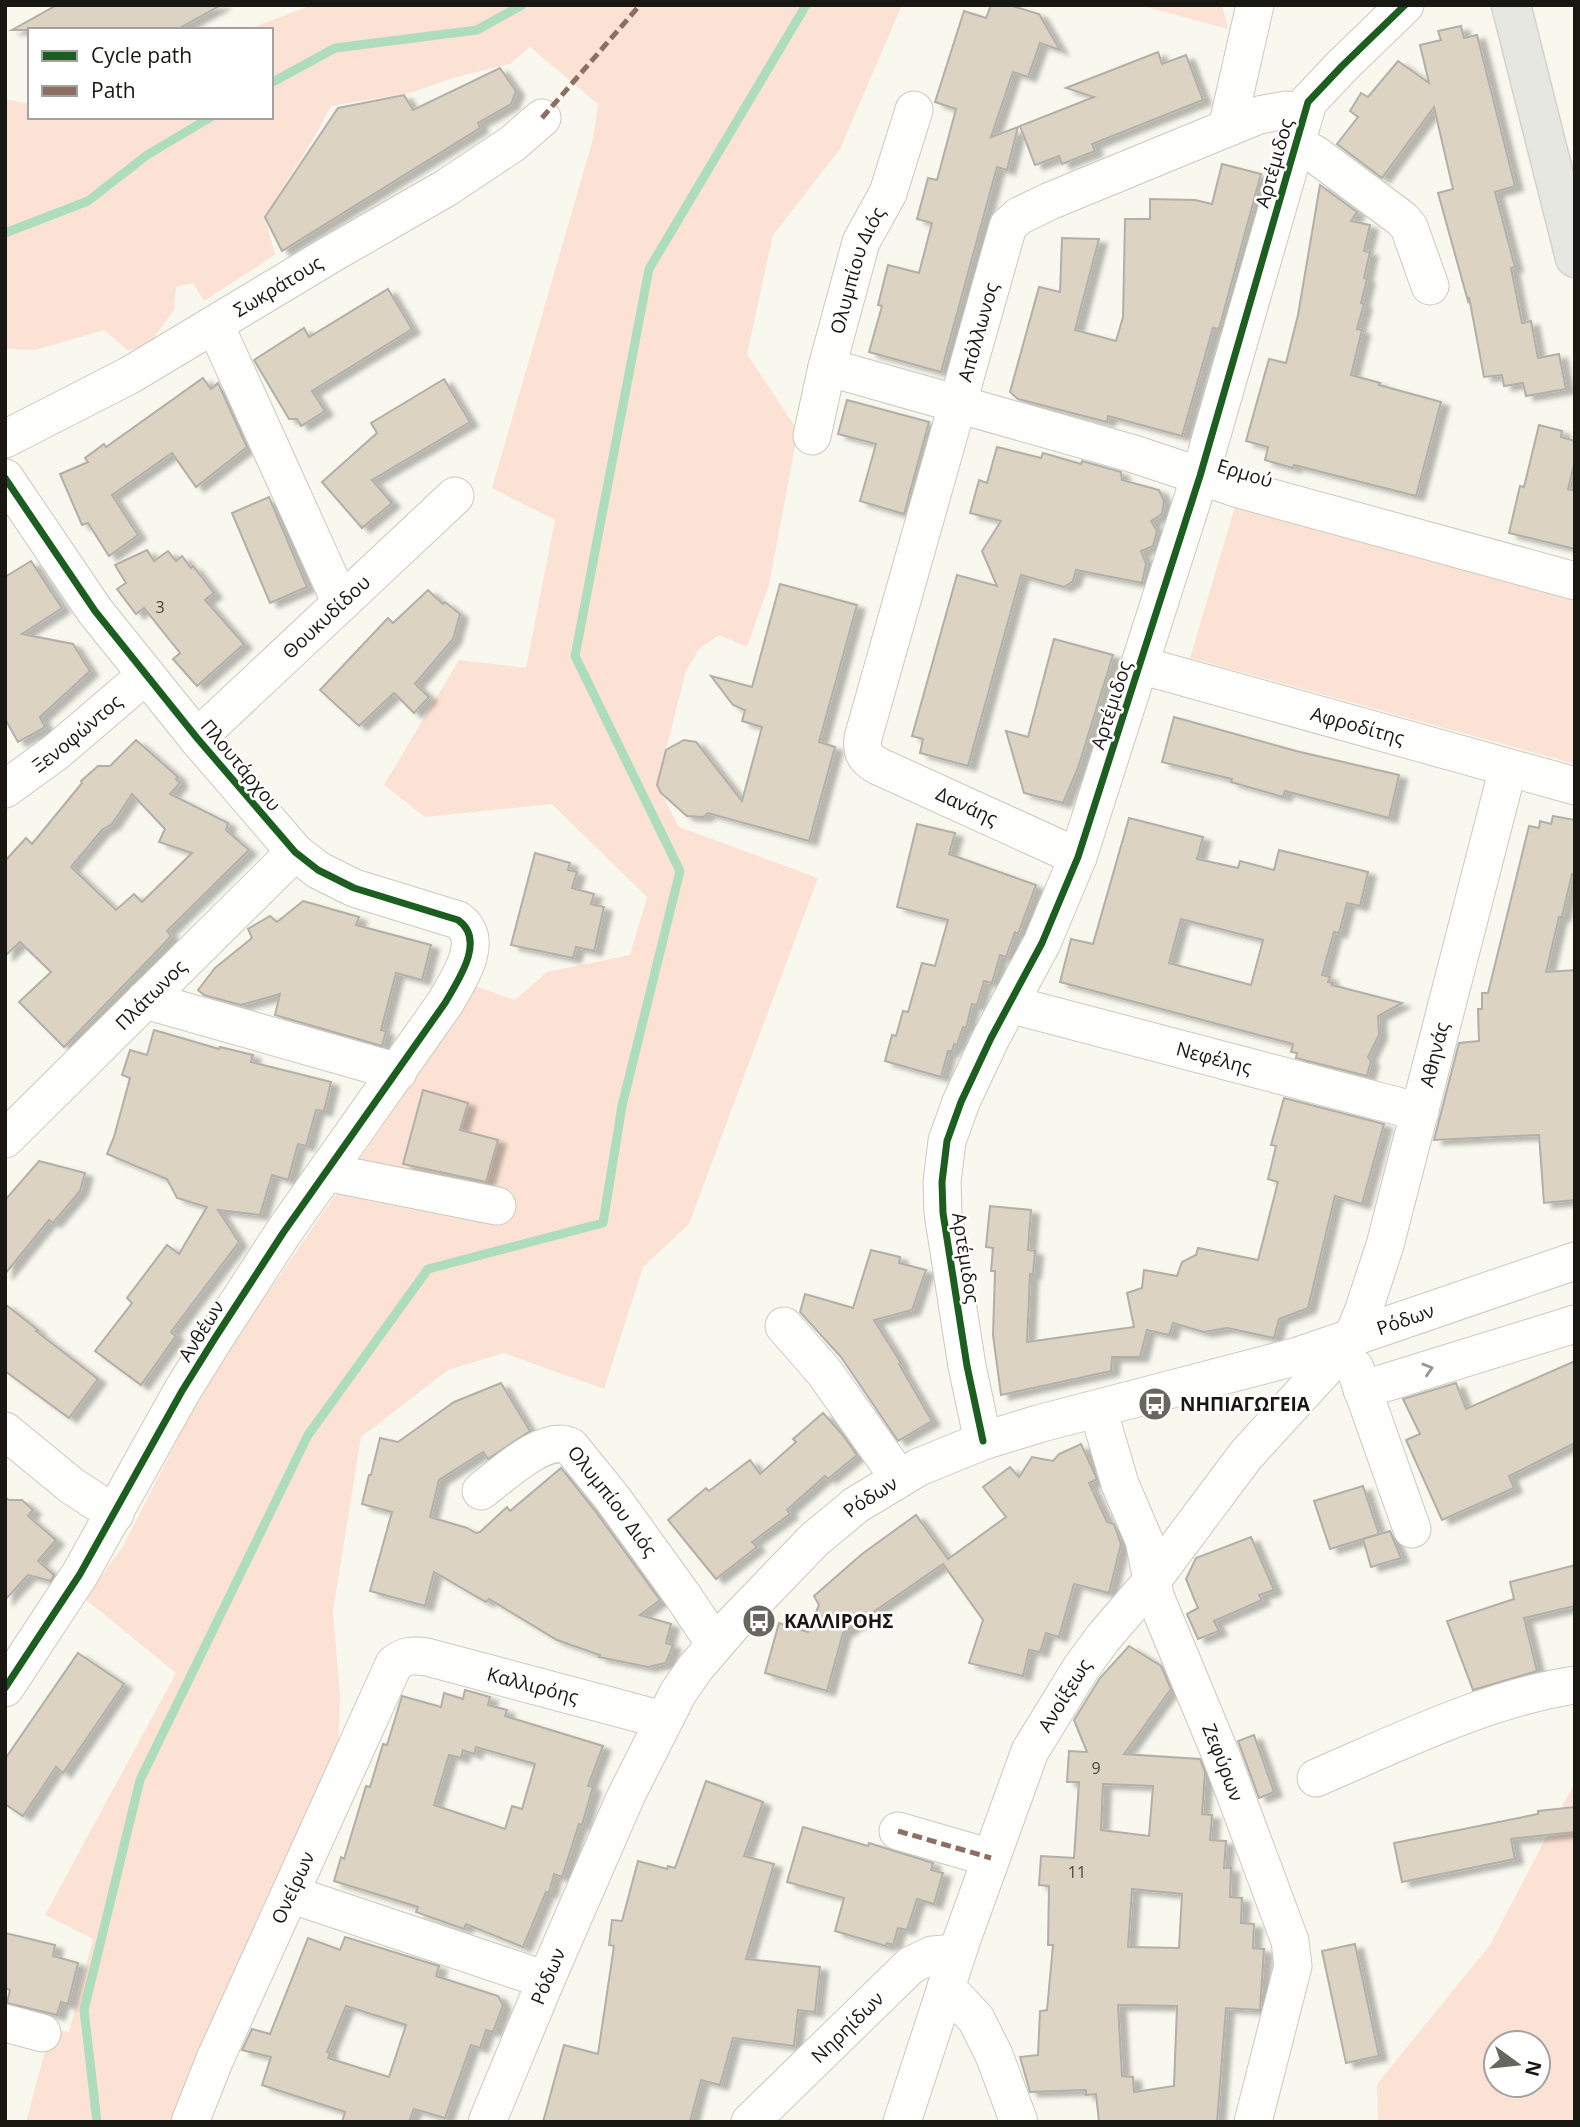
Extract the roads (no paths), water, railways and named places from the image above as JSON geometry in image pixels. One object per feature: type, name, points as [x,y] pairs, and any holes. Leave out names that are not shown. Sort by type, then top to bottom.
[{"type":"main road","points":[[1511,5],[1575,258]]},
{"type":"street","points":[[1227,128],[1255,5]]},
{"type":"street","name":"Αρτέμιδος","points":[[983,1441],[962,1339],[943,1213],[942,1182],[947,1141],[955,1115],[1042,943],[1078,857],[1200,476],[1300,128],[1315,93],[1405,5]]},
{"type":"street","name":"Ολυμπίου Διός","points":[[812,436],[827,367],[861,242],[888,193],[914,110]]},
{"type":"street","name":"Απόλλωνος","points":[[862,748],[1008,226],[1013,220],[1050,201],[1266,113],[1286,110],[1300,128]]},
{"type":"street","name":"Σωκράτους","points":[[5,439],[130,375],[446,188],[512,144],[542,118]]},
{"type":"street","points":[[1300,128],[1316,155],[1409,227],[1430,286]]},
{"type":"street","points":[[215,325],[341,603]]},
{"type":"street","name":"Ερμού","points":[[827,367],[1134,454],[1281,500],[1575,581]]},
{"type":"street","name":"Πλουτάρχου","points":[[5,478],[95,611],[197,738],[295,852],[318,870],[354,888],[454,918],[465,925],[469,939],[469,956],[445,1003]]},
{"type":"street","name":"Θουκυδίδου","points":[[197,738],[455,496]]},
{"type":"street","name":"Αφροδίτης","points":[[1140,665],[1575,786]]},
{"type":"street","name":"Ξενοφώντος","points":[[5,789],[56,752],[146,675]]},
{"type":"street","name":"Δανάης","points":[[862,748],[869,760],[878,766],[1078,857]]},
{"type":"street","name":"Αθηνάς","points":[[1352,1339],[1385,1245],[1508,768]]},
{"type":"street","name":"Πλάτωνος","points":[[5,1139],[295,852]]},
{"type":"street","points":[[145,1000],[398,1072]]},
{"type":"street","name":"Ανθέων","points":[[5,1688],[73,1585],[182,1391],[215,1338],[326,1171],[445,1003]]},
{"type":"street","name":"Νεφέλης","points":[[1009,1004],[1420,1112]]},
{"type":"street","points":[[326,1171],[498,1206]]},
{"type":"street","name":"Ρόδων","points":[[488,2122],[626,1796],[678,1693],[715,1644],[824,1531],[856,1505],[899,1478],[983,1441],[1256,1368],[1352,1339],[1575,1261]]},
{"type":"street","points":[[1362,1390],[1575,1324]]},
{"type":"street","points":[[784,1326],[825,1373],[899,1478]]},
{"type":"street","points":[[1352,1339],[1353,1361],[1362,1390],[1412,1529]]},
{"type":"street","name":"Ανοίξεως","points":[[902,2122],[951,1970],[1030,1751],[1081,1668],[1103,1638],[1152,1582],[1246,1455],[1352,1339]]},
{"type":"street","name":"Ζεφύρων","points":[[1098,1409],[1120,1484],[1144,1540],[1160,1609],[1229,1778],[1292,1948],[1293,1966],[1253,2122]]},
{"type":"street","points":[[5,1431],[72,1486],[115,1514]]},
{"type":"street","name":"Ολυμπίου Διός","points":[[481,1491],[546,1445],[562,1443],[571,1447],[613,1499],[715,1644]]},
{"type":"street","name":"Καλλιρόης","points":[[400,1659],[410,1656],[427,1657],[663,1720]]},
{"type":"street","name":"Ονείρων","points":[[190,2122],[215,2059],[389,1671],[400,1659]]},
{"type":"street","points":[[1316,1778],[1437,1727],[1518,1698],[1575,1685]]},
{"type":"street","points":[[898,1831],[991,1858]]},
{"type":"street","points":[[290,1894],[546,1980]]},
{"type":"street","name":"Νηρηίδων","points":[[750,2122],[911,1965],[932,1955],[951,1970]]},
{"type":"street","points":[[951,1970],[993,2055],[1019,2122]]},
{"type":"street","points":[[5,2023],[42,2033]]},
{"type":"waterway","points":[[273,82],[335,48],[477,30],[522,5]]},
{"type":"waterway","points":[[97,2122],[84,2010],[140,1780],[308,1435],[428,1269],[603,1223],[622,1106],[680,871],[575,656],[649,269],[806,5]]},
{"type":"waterway","points":[[5,233],[88,201],[147,155],[208,119]]},
{"type":"place","name":"ΝΗΠΙΑΓΩΓΕΙΑ","points":[[1155,1404]]},
{"type":"place","name":"ΚΑΛΛΙΡΟΗΣ","points":[[759,1621]]}]
